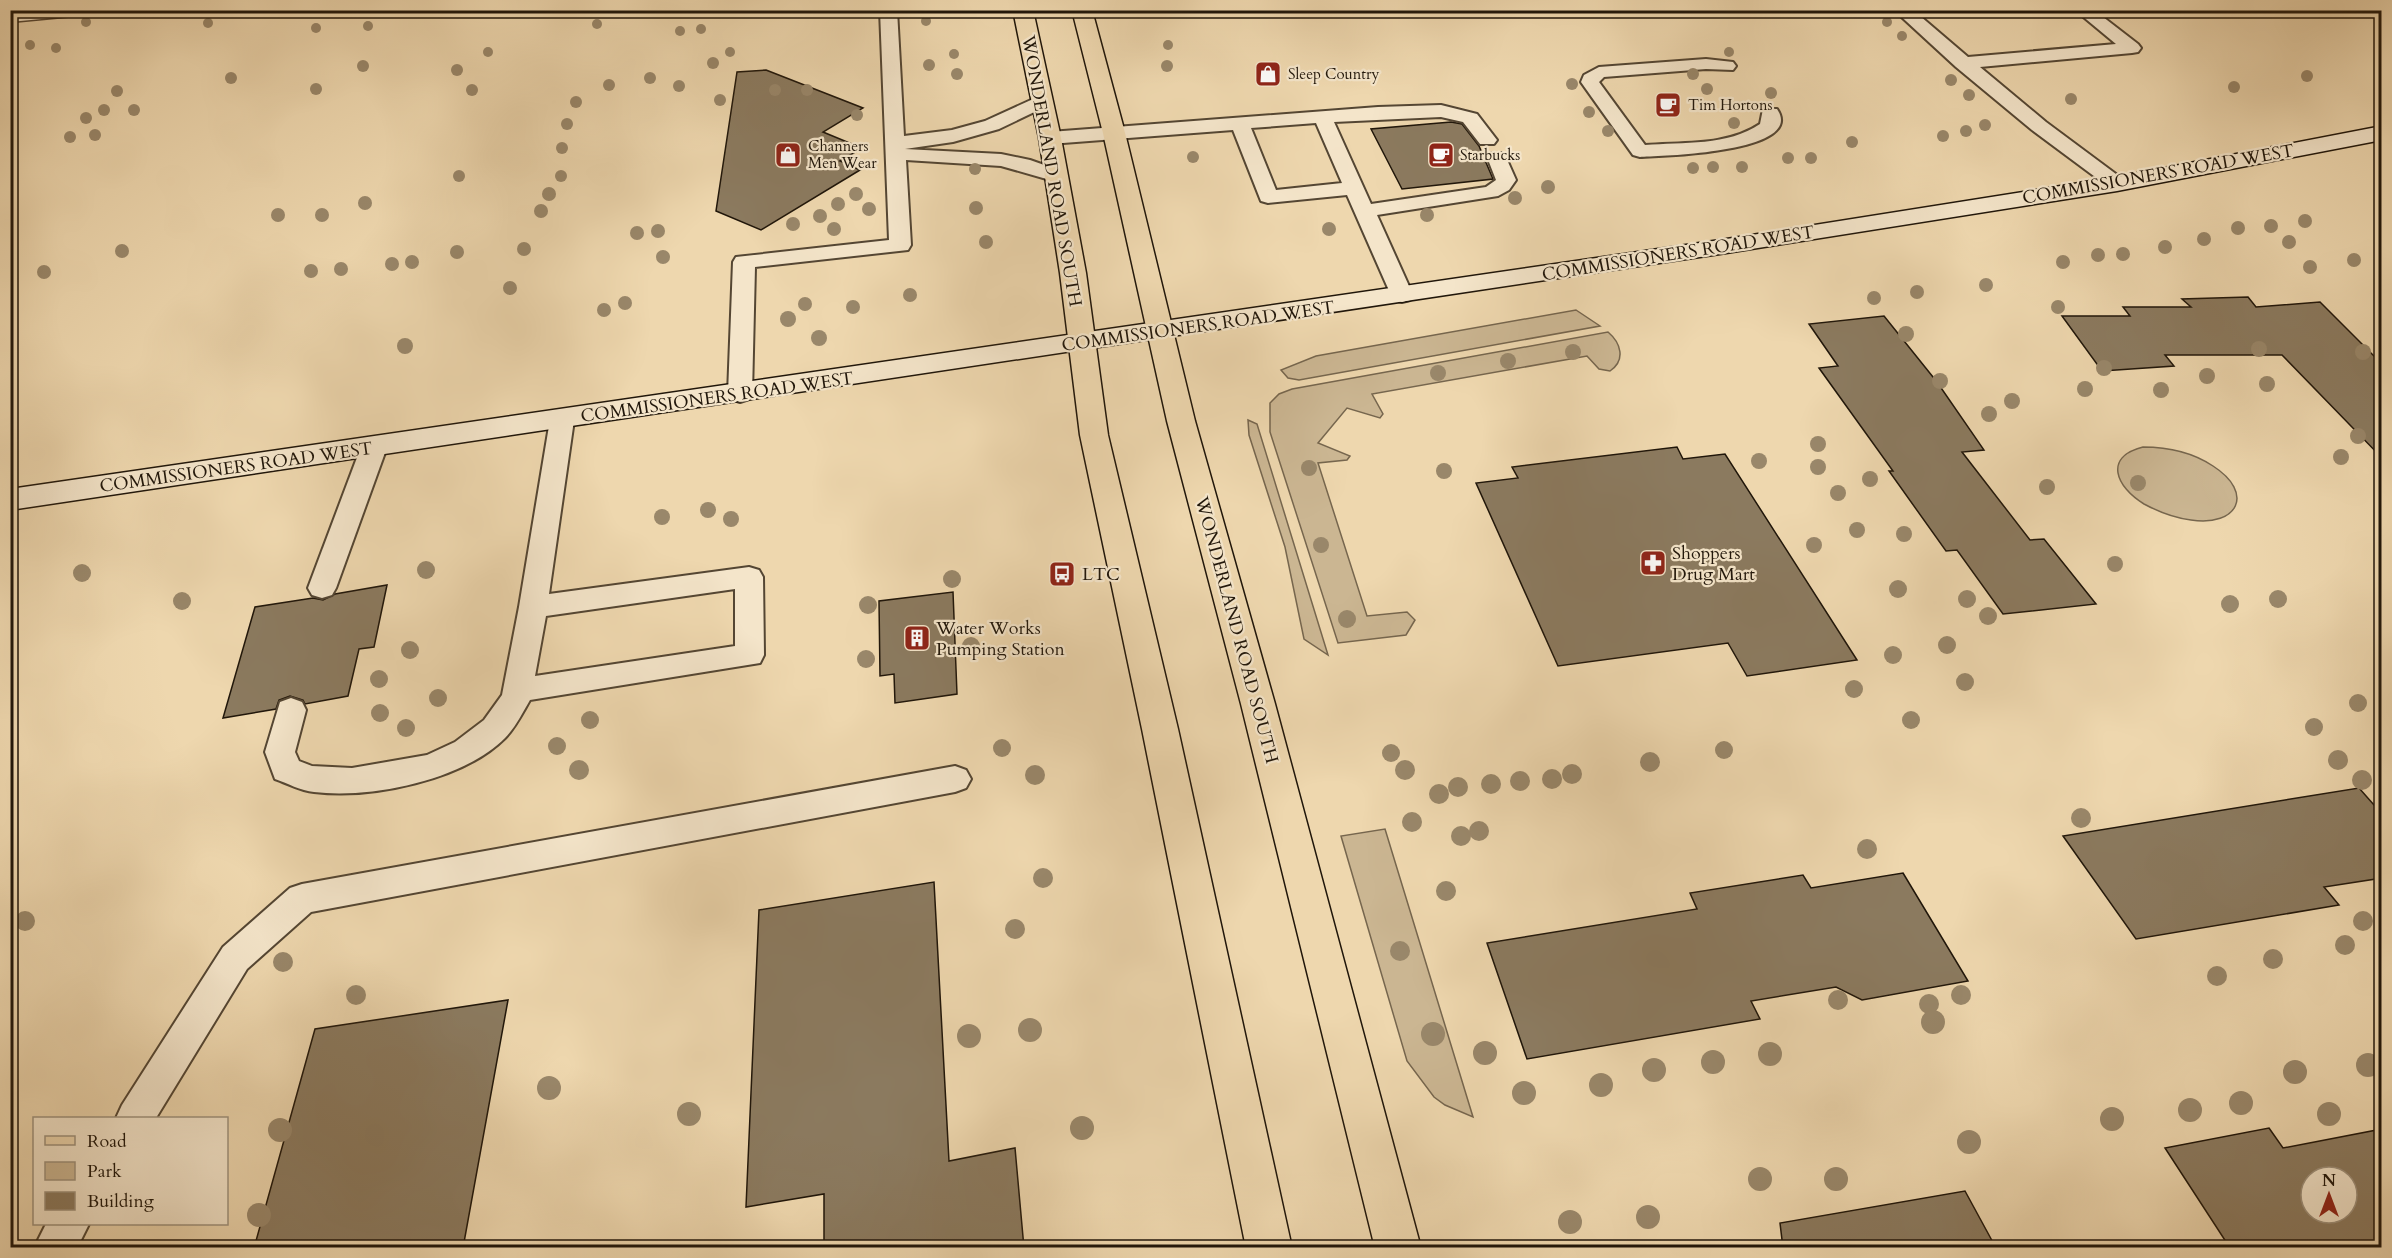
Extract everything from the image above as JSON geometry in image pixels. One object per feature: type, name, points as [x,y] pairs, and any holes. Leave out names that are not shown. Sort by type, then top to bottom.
[{"type":"main road","points":[[10,16],[73,10]]},
{"type":"main road","name":"WONDERLAND ROAD SOUTH","points":[[1023,10],[1057,176],[1073,273],[1094,435],[1163,740],[1269,1248]]},
{"type":"main road","name":"WONDERLAND ROAD SOUTH","points":[[1082,10],[1114,133],[1181,421],[1258,704],[1398,1248]]},
{"type":"main road","name":"COMMISSIONERS ROAD WEST","points":[[10,500],[1402,295],[2117,184],[2382,133]]},
{"type":"lane","points":[[740,394],[744,262],[900,245],[888,10]]},
{"type":"lane","points":[[1902,10],[2039,126],[2117,184]]},
{"type":"lane","points":[[1962,63],[2132,48],[2083,10]]},
{"type":"lane","points":[[1727,66],[1706,64],[1599,72],[1590,79],[1590,82],[1640,151],[1740,142],[1760,134],[1769,126],[1770,113]]},
{"type":"lane","points":[[895,149],[988,126],[1042,101]]},
{"type":"lane","points":[[1050,138],[1378,113],[1452,112],[1470,118],[1492,148],[1506,180],[1502,186],[1491,192],[1363,211]]},
{"type":"lane","points":[[1323,118],[1402,295]]},
{"type":"lane","points":[[1240,124],[1268,197],[1353,188]]},
{"type":"lane","points":[[895,149],[1001,160],[1023,164],[1057,176]]},
{"type":"lane","points":[[291,710],[280,752],[286,770],[312,779],[352,781],[432,767],[466,751],[495,729],[516,698],[533,607],[562,420]]},
{"type":"lane","points":[[322,588],[374,447]]},
{"type":"lane","points":[[517,690],[750,655],[749,577],[533,607]]},
{"type":"lane","points":[[136,1117],[235,958],[302,899],[955,779]]},
{"type":"lane","points":[[54,1248],[68,1225]]},
{"type":"green space","points":[[1576,310],[1600,326],[1299,380],[1288,378],[1281,370],[1316,356]]},
{"type":"green space","points":[[1608,332],[1619,346],[1620,352],[1618,362],[1610,371],[1599,369],[1587,356],[1372,394],[1383,414],[1380,418],[1347,408],[1318,443],[1350,456],[1347,460],[1318,463],[1367,616],[1407,612],[1415,620],[1406,635],[1338,643],[1270,432],[1270,403],[1279,394],[1292,389]]},
{"type":"green space","points":[[1248,420],[1257,424],[1328,655],[1304,639],[1285,547],[1249,435]]},
{"type":"green space","points":[[2143,447],[2180,451],[2213,466],[2226,476],[2234,487],[2237,497],[2235,506],[2230,513],[2207,521],[2179,518],[2144,504],[2126,489],[2118,473],[2118,465],[2122,458]]},
{"type":"green space","points":[[1385,829],[1473,1117],[1445,1105],[1434,1097],[1407,1061],[1341,836]]},
{"type":"building","name":"Channers Men Wear","points":[[766,70],[863,108],[823,132],[862,148],[840,161],[860,170],[761,230],[716,211],[737,72]]},
{"type":"building","name":"Starbucks","points":[[1451,122],[1462,124],[1479,146],[1493,179],[1402,189],[1371,129]]},
{"type":"building","points":[[2248,297],[2256,307],[2320,302],[2382,364],[2382,458],[2282,355],[2165,355],[2174,366],[2102,371],[2062,316],[2130,316],[2123,307],[2191,307],[2182,299]]},
{"type":"building","points":[[1884,316],[1937,382],[1984,450],[1962,452],[2030,540],[2044,539],[2096,604],[2003,614],[1957,550],[1946,551],[1889,471],[1893,471],[1819,368],[1838,366],[1809,324]]},
{"type":"building","name":"Shoppers Drug Mart","points":[[1677,447],[1683,459],[1725,454],[1857,660],[1747,676],[1728,643],[1558,666],[1476,483],[1518,478],[1512,467]]},
{"type":"building","points":[[387,585],[374,647],[359,649],[348,696],[305,704],[303,700],[290,696],[279,700],[276,709],[223,718],[255,607],[313,598],[323,600],[335,594]]},
{"type":"building","name":"Water Works Pumping Station","points":[[953,592],[957,694],[895,703],[894,674],[880,676],[879,601]]},
{"type":"building","points":[[2359,788],[2382,814],[2382,878],[2324,887],[2339,905],[2136,939],[2063,836]]},
{"type":"building","points":[[1903,873],[1968,981],[1862,1000],[1836,987],[1751,1001],[1760,1019],[1527,1059],[1487,943],[1697,909],[1690,893],[1803,875],[1811,888]]},
{"type":"building","points":[[934,882],[949,1161],[1015,1148],[1024,1248],[824,1248],[824,1194],[746,1207],[759,910]]},
{"type":"building","points":[[508,1000],[463,1248],[254,1248],[315,1029]]},
{"type":"building","points":[[2269,1128],[2283,1148],[2382,1129],[2382,1248],[2230,1248],[2165,1148]]},
{"type":"building","points":[[1965,1191],[1996,1248],[1783,1248],[1780,1223]]},
{"type":"place","name":"Sleep Country","points":[[1268,74]]},
{"type":"place","name":"Tim Hortons","points":[[1668,105]]},
{"type":"place","name":"Channers Men Wear","points":[[788,155]]},
{"type":"place","name":"Starbucks","points":[[1441,155]]},
{"type":"place","name":"Shoppers Drug Mart","points":[[1653,563]]},
{"type":"place","name":"LTC","points":[[1062,574]]},
{"type":"place","name":"Water Works Pumping Station","points":[[917,638]]}]
